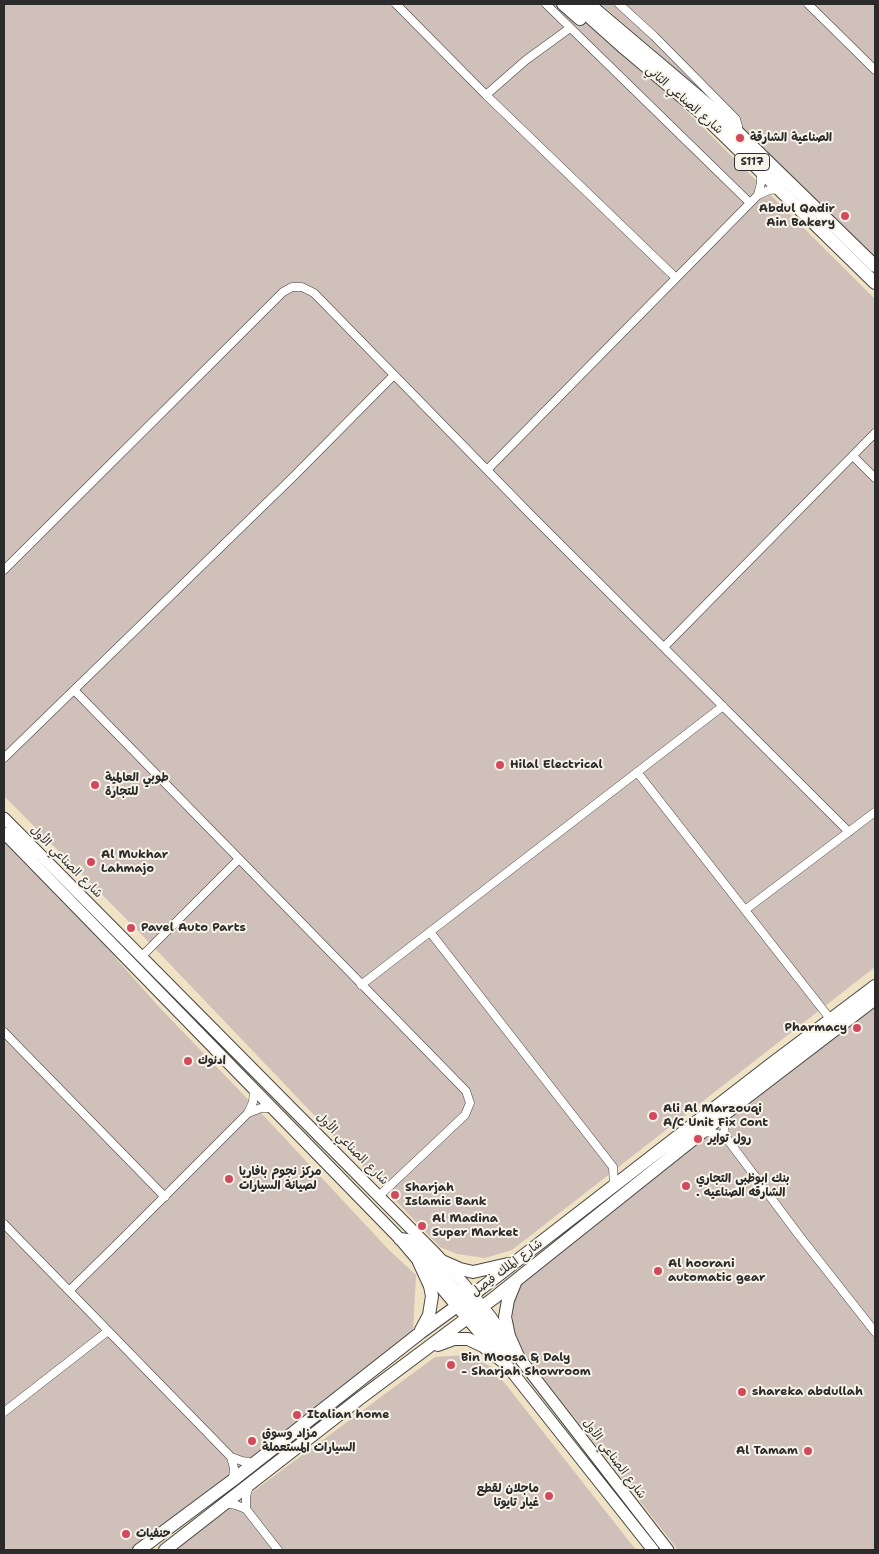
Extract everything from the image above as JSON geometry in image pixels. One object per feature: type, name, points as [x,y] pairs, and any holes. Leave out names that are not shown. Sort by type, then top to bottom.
[{"type":"main road","points":[[563,4],[599,34],[624,48]]},
{"type":"main road","name":"شارع الصناعي الثاني","points":[[575,4],[701,113],[875,282]]},
{"type":"main road","name":"شارع الصناعي الثاني","points":[[589,4],[707,103],[875,266]]},
{"type":"main road","points":[[597,4],[615,25]]},
{"type":"main road","name":"شارع الصناعي الأول","points":[[4,818],[444,1262],[465,1300]]},
{"type":"main road","name":"شارع الصناعي الأول","points":[[4,833],[400,1239],[419,1262],[465,1300],[475,1312],[505,1363],[653,1550]]},
{"type":"main road","name":"شارع الملك فيصل","points":[[139,1550],[233,1480],[420,1333],[516,1262],[875,986]]},
{"type":"main road","name":"شارع الملك فيصل","points":[[165,1550],[517,1280],[726,1113],[875,999]]},
{"type":"main road","points":[[400,1239],[408,1240],[413,1244],[508,1350],[518,1356]]},
{"type":"main road","points":[[419,1262],[430,1286],[432,1301],[420,1333]]},
{"type":"main road","points":[[444,1262],[473,1272],[516,1262]]},
{"type":"main road","points":[[517,1280],[508,1300],[505,1317],[509,1336],[518,1356]]},
{"type":"main road","points":[[422,1352],[448,1341],[468,1339],[483,1346],[505,1363]]},
{"type":"main road","name":"شارع الصناعي الأول","points":[[518,1356],[668,1550]]},
{"type":"main road","points":[[188,1533],[185,1526],[206,1508],[206,1504],[202,1503]]},
{"type":"street","points":[[396,4],[486,95],[676,278]]},
{"type":"street","points":[[546,4],[750,203]]},
{"type":"street","points":[[619,4],[660,41],[736,119],[738,132]]},
{"type":"street","points":[[808,4],[875,70]]},
{"type":"street","points":[[486,95],[526,60],[570,28]]},
{"type":"street","points":[[758,195],[761,171]]},
{"type":"street","points":[[486,470],[758,195],[769,190],[780,189]]},
{"type":"street","points":[[4,570],[287,289],[302,287],[314,293],[486,470],[849,832]]},
{"type":"street","points":[[4,758],[294,476],[394,375]]},
{"type":"street","points":[[664,647],[875,433]]},
{"type":"street","points":[[853,456],[875,478]]},
{"type":"street","points":[[74,690],[466,1091],[470,1103],[465,1115],[379,1196]]},
{"type":"street","points":[[361,985],[723,706]]},
{"type":"street","points":[[637,772],[831,1020]]},
{"type":"street","points":[[745,910],[875,812]]},
{"type":"street","points":[[141,957],[239,860]]},
{"type":"street","points":[[430,932],[613,1167],[614,1186]]},
{"type":"street","points":[[4,1032],[165,1197]]},
{"type":"street","points":[[248,1114],[253,1102],[254,1090]]},
{"type":"street","points":[[68,1291],[248,1114],[261,1108],[271,1108]]},
{"type":"street","points":[[726,1113],[724,1124],[725,1136],[798,1234],[875,1332]]},
{"type":"street","points":[[703,1132],[725,1136]]},
{"type":"street","points":[[613,1167],[634,1171]]},
{"type":"street","points":[[4,1224],[231,1457],[242,1462],[254,1463]]},
{"type":"street","points":[[4,1412],[108,1331]]},
{"type":"street","points":[[231,1457],[234,1468],[233,1480]]},
{"type":"street","points":[[246,1508],[246,1496],[250,1485]]},
{"type":"street","points":[[225,1504],[246,1508],[278,1550]]},
{"type":"shaded area","points":[[4,4],[579,4],[875,299],[875,967],[512,1250],[485,1258],[457,1254],[440,1247],[145,938],[4,796]]},
{"type":"shaded area","points":[[601,4],[875,4],[875,261],[672,65]]},
{"type":"shaded area","points":[[4,843],[104,945],[161,1009],[389,1250],[416,1275],[413,1331],[139,1550],[4,1550]]},
{"type":"shaded area","points":[[875,1004],[875,1550],[678,1550],[514,1340],[512,1308],[522,1277]]},
{"type":"shaded area","points":[[466,1355],[492,1367],[636,1550],[174,1550],[435,1357]]},
{"type":"place","name":"الصناعية الشارقة","points":[[740,138]]},
{"type":"place","name":"Abdul Qadir Ain Bakery","points":[[845,216]]},
{"type":"place","name":"Hilal Electrical","points":[[500,765]]},
{"type":"place","name":"طوبي العالمية للتجارة","points":[[95,785]]},
{"type":"place","name":"Al Mukhar Lahmajo","points":[[91,862]]},
{"type":"place","name":"Pavel Auto Parts","points":[[131,928]]},
{"type":"place","name":"Pharmacy","points":[[857,1028]]},
{"type":"place","name":"ادنوك","points":[[188,1061]]},
{"type":"place","name":"Ali Al Marzouqi A/C Unit Fix Cont","points":[[653,1116]]},
{"type":"place","name":"رول تواير","points":[[698,1139]]},
{"type":"place","name":"مركز نجوم بافاريا لصيانة السيارات","points":[[229,1179]]},
{"type":"place","name":"بنك ابوظبي التجاري . الشارقه الصناعيه","points":[[686,1186]]},
{"type":"place","name":"Sharjah Islamic Bank","points":[[395,1195]]},
{"type":"place","name":"Al Madina Super Market","points":[[422,1226]]},
{"type":"place","name":"Al hoorani automatic gear","points":[[658,1271]]},
{"type":"place","name":"Bin Moosa & Daly - Sharjah Showroom","points":[[451,1365]]},
{"type":"place","name":"shareka abdullah","points":[[742,1392]]},
{"type":"place","name":"Italian home","points":[[297,1415]]},
{"type":"place","name":"مزاد وسوق السيارات المستعملة","points":[[252,1441]]},
{"type":"place","name":"Al Tamam","points":[[808,1451]]},
{"type":"place","name":"ماجلان لقطع غيار تايوتا","points":[[549,1496]]},
{"type":"place","name":"حنفيات","points":[[126,1534]]}]
